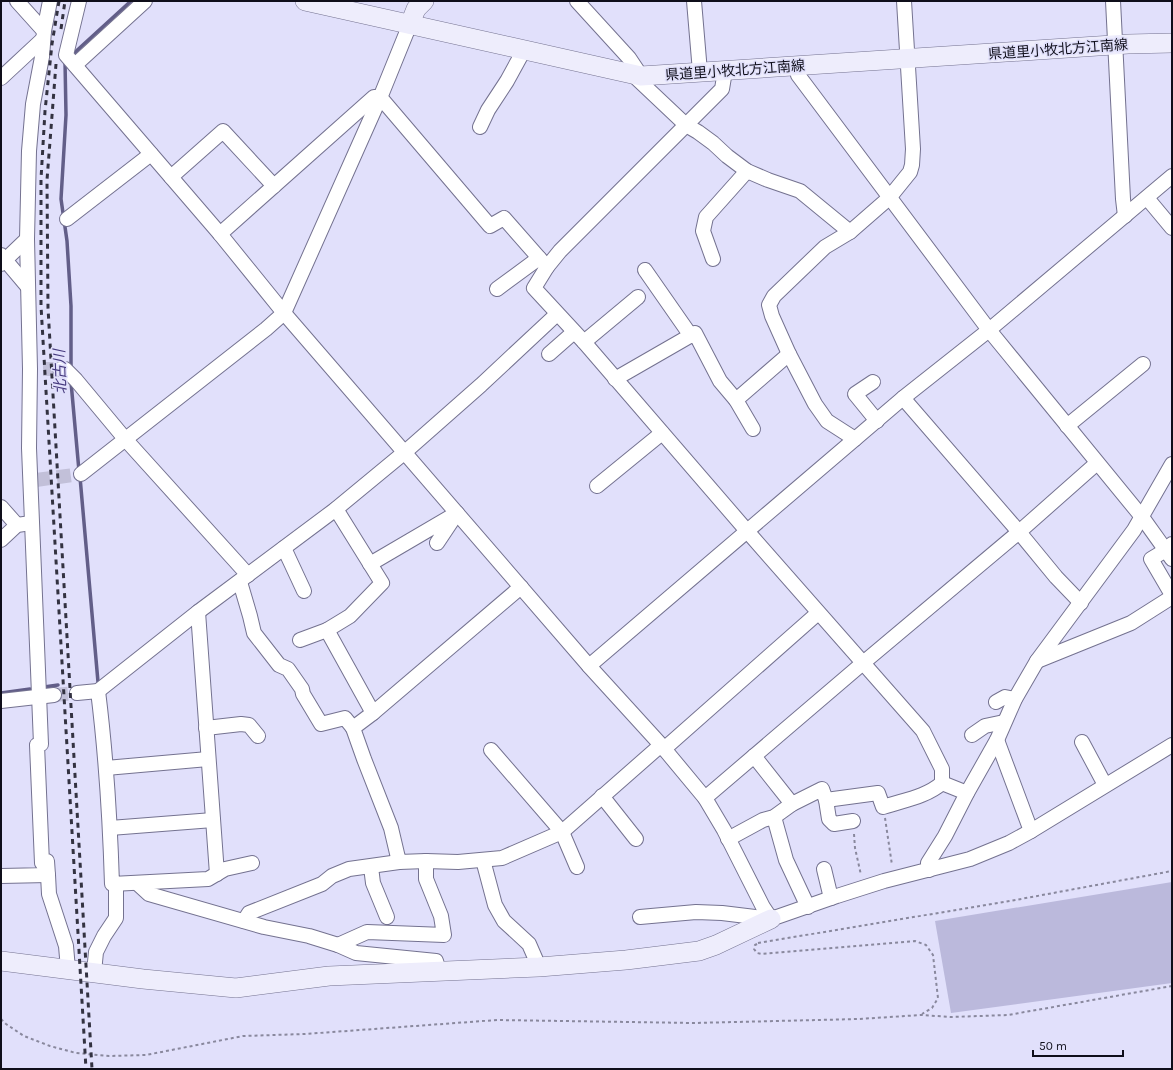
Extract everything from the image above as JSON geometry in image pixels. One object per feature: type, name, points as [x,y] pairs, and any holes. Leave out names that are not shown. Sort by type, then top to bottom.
[{"type":"main road","name":"県道里小牧北方江南線","points":[[305,1],[334,4],[410,24],[636,75],[725,71],[1116,45],[1172,43]]},
{"type":"main road","points":[[410,24],[416,10],[424,1]]},
{"type":"main road","points":[[1,961],[150,980],[236,988],[329,976],[539,967],[626,960],[699,951],[716,945],[772,919]]},
{"type":"street","points":[[17,1],[44,35]]},
{"type":"street","points":[[50,1],[42,57],[33,104],[29,151],[27,239],[28,287],[37,369],[31,523],[36,598],[38,697],[41,744],[37,745],[42,863],[47,861],[49,894],[66,946],[68,970]]},
{"type":"street","points":[[79,1],[66,54],[220,234],[284,313],[705,798],[763,907],[772,919]]},
{"type":"street","points":[[75,65],[145,1]]},
{"type":"street","points":[[694,1],[700,72]]},
{"type":"street","points":[[855,440],[827,421],[815,404],[789,354],[772,316],[769,304],[774,296],[825,247],[850,232],[889,198],[910,172],[913,150],[904,1]]},
{"type":"street","points":[[1113,1],[1122,199],[1125,216]]},
{"type":"street","points":[[581,2],[628,58],[636,75],[686,125],[713,143],[747,171],[800,191],[850,232]]},
{"type":"street","points":[[81,474],[266,329],[284,313],[380,97],[410,24]]},
{"type":"street","points":[[1,78],[44,35]]},
{"type":"street","points":[[480,127],[488,110],[507,81],[524,50]]},
{"type":"street","points":[[796,66],[798,76],[989,330],[1170,551],[1151,559],[1172,596],[1131,623],[1037,661]]},
{"type":"street","points":[[497,289],[543,263],[560,251],[722,89],[725,71]]},
{"type":"street","points":[[220,234],[374,97],[380,97],[490,226],[504,218],[543,263]]},
{"type":"street","points":[[171,178],[223,131],[274,186]]},
{"type":"street","points":[[67,219],[151,154]]},
{"type":"street","points":[[713,259],[703,231],[706,217],[747,171]]},
{"type":"street","points":[[589,666],[904,398],[989,330],[1172,176]]},
{"type":"street","points":[[1147,198],[1172,228]]},
{"type":"street","points":[[27,239],[3,259],[28,287]]},
{"type":"street","points":[[543,263],[534,288],[579,337],[818,613],[923,731],[942,769],[942,783],[935,789],[924,795],[883,807],[878,793],[826,800]]},
{"type":"street","points":[[645,270],[691,336]]},
{"type":"street","points":[[549,354],[579,337],[638,296]]},
{"type":"street","points":[[77,693],[98,691],[198,612],[336,509],[405,452],[481,385],[557,314]]},
{"type":"street","points":[[615,379],[695,333],[720,381],[736,400],[753,429]]},
{"type":"street","points":[[736,400],[789,354]]},
{"type":"street","points":[[1067,426],[1143,364]]},
{"type":"street","points":[[62,369],[76,380],[244,578],[254,633],[279,665],[288,669],[302,689],[303,694],[321,724],[346,718],[353,728],[391,828],[399,862]]},
{"type":"street","points":[[873,382],[855,394],[877,422]]},
{"type":"street","points":[[904,398],[1056,577],[1081,603]]},
{"type":"street","points":[[597,486],[662,433]]},
{"type":"street","points":[[705,798],[863,662],[1019,532],[1097,463]]},
{"type":"street","points":[[929,870],[928,863],[945,836],[997,740],[1015,698],[1037,661],[1142,518],[1172,464]]},
{"type":"street","points":[[1,507],[17,524]]},
{"type":"street","points":[[300,640],[327,630],[350,616],[382,583],[336,509]]},
{"type":"street","points":[[437,543],[457,513]]},
{"type":"street","points":[[370,564],[457,513]]},
{"type":"street","points":[[1,540],[17,524],[31,523]]},
{"type":"street","points":[[284,548],[304,591]]},
{"type":"street","points":[[353,728],[373,713],[521,587]]},
{"type":"street","points":[[198,612],[217,874]]},
{"type":"street","points":[[244,921],[249,913],[322,884],[332,876],[349,870],[399,862],[458,862],[502,858],[562,832],[602,796],[662,747],[818,613]]},
{"type":"street","points":[[327,630],[373,713]]},
{"type":"street","points":[[98,691],[106,768],[112,884],[208,879],[224,869],[252,863]]},
{"type":"street","points":[[1,701],[54,695]]},
{"type":"street","points":[[996,702],[1005,697],[1015,698]]},
{"type":"street","points":[[972,735],[985,726],[1004,722]]},
{"type":"street","points":[[206,728],[241,724],[249,725],[258,736]]},
{"type":"street","points":[[997,740],[1031,831]]},
{"type":"street","points":[[1082,742],[1105,785]]},
{"type":"street","points":[[640,917],[696,912],[722,913],[772,919],[864,888],[970,858],[1009,843],[1031,831],[1172,745]]},
{"type":"street","points":[[491,750],[562,832],[577,867]]},
{"type":"street","points":[[754,756],[792,804]]},
{"type":"street","points":[[106,768],[208,759]]},
{"type":"street","points":[[942,783],[967,793]]},
{"type":"street","points":[[728,839],[763,820],[774,817],[792,804],[822,789],[826,800],[829,819],[834,824],[853,821]]},
{"type":"street","points":[[602,796],[636,839]]},
{"type":"street","points":[[774,817],[786,860],[808,907]]},
{"type":"street","points":[[110,828],[213,820]]},
{"type":"street","points":[[483,860],[495,905],[504,921],[530,944],[539,967]]},
{"type":"street","points":[[338,945],[367,932],[444,935],[441,916],[426,879],[426,861]]},
{"type":"street","points":[[371,867],[373,883],[387,917]]},
{"type":"street","points":[[824,869],[832,898]]},
{"type":"street","points":[[1,876],[48,875]]},
{"type":"street","points":[[137,882],[149,894],[244,921],[309,936],[338,945],[356,953],[436,960],[439,971]]},
{"type":"street","points":[[94,972],[96,952],[104,936],[116,918],[116,884]]},
{"type":"path","points":[[883,807],[894,879]]},
{"type":"path","points":[[853,821],[855,848],[864,888]]},
{"type":"path","points":[[754,944],[1010,901],[1172,871]]},
{"type":"path","points":[[760,943],[755,945],[754,949],[757,953],[762,954],[915,941],[926,945],[933,955],[938,998],[932,1008],[921,1015]]},
{"type":"path","points":[[1,1019],[24,1036],[50,1046],[76,1053],[109,1056],[146,1055],[243,1036],[305,1034],[497,1020],[702,1023],[859,1019],[921,1015],[951,1017],[1008,1016],[1172,986]]},
{"type":"shaded area","points":[[1172,882],[1172,983],[951,1013],[935,921]]},
{"type":"waterway","name":"北古川","points":[[73,54],[131,1]]},
{"type":"waterway","name":"北古川","points":[[65,61],[66,115],[61,199],[67,241],[71,306],[71,368]]},
{"type":"waterway","name":"北古川","points":[[71,382],[79,471]]},
{"type":"waterway","name":"北古川","points":[[80,477],[98,682]]},
{"type":"waterway","points":[[44,687],[58,685]]},
{"type":"waterway","points":[[1,693],[30,689]]},
{"type":"tunnel","points":[[43,369],[60,369]]},
{"type":"tunnel","points":[[36,480],[81,474]]},
{"type":"tunnel","points":[[54,695],[77,693]]},
{"type":"railway","points":[[59,1],[52,44],[45,111],[41,179],[41,306],[86,1069]]},
{"type":"railway","points":[[61,29],[65,1]]},
{"type":"railway","points":[[56,64],[47,180],[48,308],[92,1069]]}]
